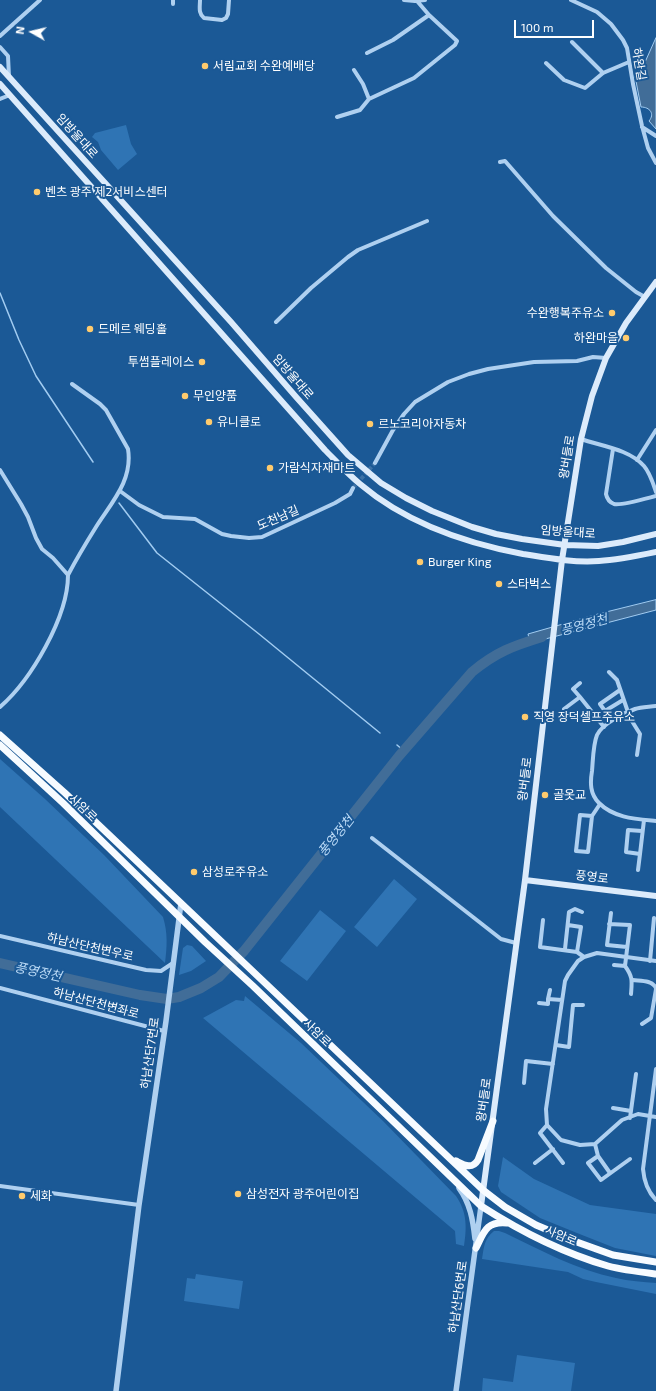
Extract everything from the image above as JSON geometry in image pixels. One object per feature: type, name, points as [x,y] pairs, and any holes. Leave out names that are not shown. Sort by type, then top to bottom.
[{"type":"main road","name":"임방울대로","points":[[0,67],[231,322],[296,398],[348,455],[381,483],[432,511],[472,527],[516,538],[564,545],[598,546],[656,534]]},
{"type":"main road","name":"임방울대로","points":[[0,84],[325,450],[360,484],[380,499],[405,515],[436,529],[488,547],[562,560],[600,561],[656,552]]},
{"type":"main road","name":"왕버들로","points":[[482,1206],[525,880],[562,560],[581,439],[592,396],[606,358],[623,327],[656,282]]},
{"type":"main road","name":"사암로","points":[[0,735],[261,978],[483,1190],[505,1207],[536,1224],[574,1241],[613,1255],[656,1262]]},
{"type":"main road","name":"사암로","points":[[0,745],[482,1206],[532,1236],[570,1252],[608,1266],[656,1274]]},
{"type":"main road","name":"풍영로","points":[[525,880],[656,896]]},
{"type":"main road","points":[[450,1159],[466,1166],[475,1164],[478,1160],[493,1121]]},
{"type":"main road","points":[[476,1248],[485,1230],[489,1226],[499,1222],[509,1223]]},
{"type":"street","points":[[0,36],[40,0]]},
{"type":"street","points":[[200,0],[199,12],[202,17],[222,20],[226,18],[228,14],[229,0]]},
{"type":"street","points":[[404,0],[425,0]]},
{"type":"street","name":"하완길","points":[[571,0],[581,2],[597,12],[611,24],[623,40],[627,48],[642,126],[648,148],[656,163]]},
{"type":"street","points":[[336,116],[360,110],[369,99],[414,78],[455,45],[457,41],[429,15],[417,1]]},
{"type":"street","points":[[367,53],[393,40],[429,15]]},
{"type":"street","points":[[572,42],[603,73]]},
{"type":"street","points":[[0,47],[8,56],[9,78]]},
{"type":"street","points":[[546,63],[564,80],[585,88],[603,73],[629,62]]},
{"type":"street","points":[[354,70],[369,99]]},
{"type":"street","points":[[0,98],[10,95]]},
{"type":"street","points":[[642,126],[656,136]]},
{"type":"street","points":[[500,162],[505,160],[553,216],[606,268],[636,292],[645,297]]},
{"type":"street","points":[[276,322],[311,288],[358,250],[427,221]]},
{"type":"street","points":[[375,462],[404,414],[415,402],[448,382],[469,374],[534,362],[577,361],[593,357],[606,358]]},
{"type":"street","points":[[0,707],[15,692],[32,669],[50,637],[65,603],[68,588],[68,575],[97,525],[114,502],[125,480],[128,466],[128,449],[106,410],[72,384]]},
{"type":"street","points":[[637,460],[656,430]]},
{"type":"street","points":[[581,439],[625,453],[637,460],[645,467],[656,492]]},
{"type":"street","points":[[613,449],[606,494],[607,499],[611,503],[619,505],[656,496]]},
{"type":"street","points":[[0,470],[28,517],[36,538],[46,552],[68,575]]},
{"type":"street","name":"도천남길","points":[[120,491],[139,505],[163,517],[195,520],[222,534],[253,538],[262,537],[335,503],[350,494],[353,488]]},
{"type":"street","points":[[609,672],[616,680],[627,713],[640,734],[637,755]]},
{"type":"street","points":[[580,683],[573,689],[604,727]]},
{"type":"street","points":[[620,690],[600,704],[605,711],[623,700]]},
{"type":"street","points":[[564,709],[580,697]]},
{"type":"street","points":[[656,706],[636,709],[627,713],[604,727],[599,732],[596,740],[590,782],[592,794],[600,804],[618,815],[626,818],[656,821]]},
{"type":"street","points":[[592,816],[580,815],[576,851],[588,852],[592,816],[600,804]]},
{"type":"street","points":[[638,870],[644,820]]},
{"type":"street","points":[[640,854],[626,852],[628,830],[642,831]]},
{"type":"street","points":[[372,838],[501,939],[516,943]]},
{"type":"street","name":"하남산단7번로","points":[[116,1391],[139,1205],[166,1021],[181,903]]},
{"type":"street","points":[[565,949],[569,912],[575,909],[582,912]]},
{"type":"street","points":[[610,913],[607,945],[627,947]]},
{"type":"street","points":[[650,961],[654,918]]},
{"type":"street","points":[[543,920],[540,947],[565,949],[577,952],[584,957]]},
{"type":"street","points":[[609,924],[630,925],[625,966]]},
{"type":"street","points":[[568,925],[581,927],[577,952]]},
{"type":"street","name":"하남산단천변우로","points":[[0,936],[146,970],[161,971],[173,963]]},
{"type":"street","points":[[656,961],[597,953],[584,957],[578,961],[565,981],[546,1109],[547,1125],[561,1140],[580,1145],[595,1144],[622,1120],[638,1114],[656,1117]]},
{"type":"street","points":[[614,965],[625,966],[630,972],[633,980],[631,994]]},
{"type":"street","points":[[633,980],[648,982],[655,985],[656,989],[651,1018],[642,1024]]},
{"type":"street","name":"하남산단천변좌로","points":[[0,988],[164,1031]]},
{"type":"street","points":[[539,1003],[548,1004],[550,990]]},
{"type":"street","points":[[548,999],[562,1000]]},
{"type":"street","points":[[556,1045],[569,1047],[573,1005],[583,1005]]},
{"type":"street","points":[[524,1083],[526,1061],[553,1064]]},
{"type":"street","points":[[656,1069],[643,1176],[649,1192],[656,1200]]},
{"type":"street","points":[[630,1118],[636,1074]]},
{"type":"street","points":[[613,1108],[631,1111]]},
{"type":"street","points":[[547,1125],[540,1133],[563,1163]]},
{"type":"street","points":[[595,1144],[598,1156],[610,1173]]},
{"type":"street","points":[[536,1163],[553,1149]]},
{"type":"street","points":[[598,1156],[588,1163],[601,1180],[630,1159]]},
{"type":"street","points":[[452,1178],[466,1198],[473,1224],[476,1248]]},
{"type":"street","points":[[0,1186],[139,1205]]},
{"type":"street","name":"하남산단6번로","points":[[456,1391],[482,1206]]},
{"type":"shaded area","points":[[126,125],[131,144],[137,154],[118,170],[101,150],[98,142],[92,137],[95,133]]},
{"type":"shaded area","points":[[0,759],[104,855],[163,917],[167,940],[165,963],[0,807]]},
{"type":"shaded area","points":[[394,879],[417,899],[377,947],[354,927]]},
{"type":"shaded area","points":[[320,910],[346,931],[307,981],[280,961]]},
{"type":"shaded area","points":[[187,945],[192,946],[206,961],[191,971],[179,975],[183,948]]},
{"type":"shaded area","points":[[245,996],[301,1043],[383,1121],[456,1196],[460,1202],[465,1220],[466,1232],[464,1246],[456,1244],[455,1231],[203,1018],[236,1000],[244,1001]]},
{"type":"shaded area","points":[[503,1157],[534,1179],[590,1205],[656,1214],[656,1256],[615,1248],[540,1218],[501,1192],[498,1186]]},
{"type":"shaded area","points":[[494,1231],[505,1233],[559,1259],[587,1270],[621,1279],[656,1283],[656,1294],[583,1279],[568,1272],[482,1259],[486,1240]]},
{"type":"shaded area","points":[[196,1274],[243,1281],[239,1309],[184,1301],[187,1278],[195,1279]]},
{"type":"shaded area","points":[[517,1355],[575,1363],[571,1391],[482,1391],[483,1378],[513,1382]]},
{"type":"water","points":[[656,38],[656,129],[649,121],[652,116],[651,111],[647,108],[641,107],[635,76],[645,62]]},
{"type":"water","name":"풍영정천","points":[[656,600],[656,610],[530,643],[528,634],[598,614]]},
{"type":"waterway","points":[[0,293],[19,340],[36,376],[93,462]]},
{"type":"waterway","points":[[119,503],[157,553],[380,733]]},
{"type":"waterway","name":"풍영정천","points":[[0,963],[140,995],[167,999],[179,997],[201,988],[219,977],[244,951],[399,756],[472,672],[489,659],[505,650],[542,637]]},
{"type":"waterway","points":[[397,745],[404,751]]},
{"type":"tunnel","points":[[353,488],[375,463]]},
{"type":"place","name":"서림교회 수완예배당","points":[[205,66]]},
{"type":"place","name":"벤츠 광주 제2서비스센터","points":[[37,192]]},
{"type":"place","name":"수완행복주유소","points":[[612,313]]},
{"type":"place","name":"드메르 웨딩홀","points":[[90,329]]},
{"type":"place","name":"하완마을","points":[[626,338]]},
{"type":"place","name":"투썸플레이스","points":[[202,362]]},
{"type":"place","name":"무인양품","points":[[185,396]]},
{"type":"place","name":"유니클로","points":[[209,422]]},
{"type":"place","name":"르노코리아자동차","points":[[370,424]]},
{"type":"place","name":"가람식자재마트","points":[[270,468]]},
{"type":"place","name":"Burger King","points":[[420,562]]},
{"type":"place","name":"스타벅스","points":[[499,584]]},
{"type":"place","name":"직영 장덕셀프주유소","points":[[525,717]]},
{"type":"place","name":"골옷교","points":[[545,795]]},
{"type":"place","name":"삼성로주유소","points":[[194,872]]},
{"type":"place","name":"삼성전자 광주어린이집","points":[[238,1194]]},
{"type":"place","name":"세화","points":[[22,1196]]}]
